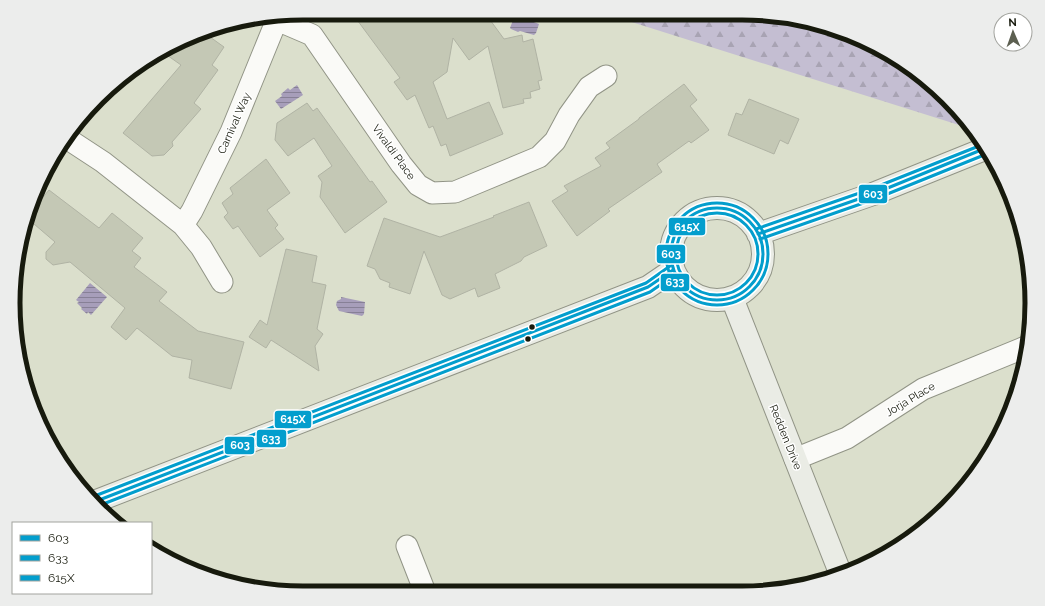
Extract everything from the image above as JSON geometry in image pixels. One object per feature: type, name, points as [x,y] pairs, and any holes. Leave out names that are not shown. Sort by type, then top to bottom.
[{"type":"main road","points":[[758,234],[873,194],[980,151]]},
{"type":"main road","points":[[712,209],[726,209],[739,214],[750,223],[758,234],[762,245],[763,258],[761,270],[746,290],[732,298],[724,300],[711,300],[699,297],[688,291],[679,281],[673,270],[670,256],[672,242],[678,230],[687,219],[699,212],[712,209]]},
{"type":"main road","points":[[100,500],[648,287],[673,270]]},
{"type":"main road","name":"Redden Drive","points":[[732,298],[839,569]]},
{"type":"street","name":"Carnival Way","points":[[183,225],[192,211],[231,132],[277,21]]},
{"type":"street","name":"Vivaldi Place","points":[[282,21],[312,35],[401,164],[418,185],[432,193],[455,192],[539,157],[555,141],[569,115],[589,87],[606,76]]},
{"type":"street","points":[[74,143],[103,162],[183,225],[201,248],[222,282]]},
{"type":"street","name":"Jorja Place","points":[[795,459],[848,438],[923,389],[1022,349]]},
{"type":"street","points":[[407,546],[423,586]]},
{"type":"green space","points":[[625,20],[742,20],[779,22],[797,25],[833,35],[867,49],[884,58],[914,78],[929,90],[955,116],[961,124],[959,125]]},
{"type":"shaded area","points":[[513,20],[528,20],[539,24],[534,35],[520,31],[518,32],[510,28]]},
{"type":"shaded area","points":[[297,85],[303,95],[281,109],[275,101],[282,96],[281,94],[288,88],[290,90]]},
{"type":"shaded area","points":[[90,283],[107,297],[91,315],[88,312],[87,314],[81,309],[82,308],[77,303],[79,302],[76,300]]},
{"type":"shaded area","points":[[341,297],[365,302],[364,314],[362,316],[339,311],[336,305],[337,301],[341,299]]},
{"type":"building","points":[[357,20],[490,20],[504,39],[522,35],[523,42],[533,39],[542,80],[538,81],[540,89],[530,92],[531,98],[523,99],[524,103],[503,108],[488,46],[469,60],[453,38],[447,72],[433,82],[447,119],[489,102],[503,134],[450,156],[446,144],[441,146],[433,126],[429,128],[415,95],[407,100],[394,82],[400,78]]},
{"type":"building","points":[[209,36],[224,47],[212,65],[218,70],[194,103],[201,109],[172,142],[173,146],[164,155],[152,156],[123,133],[181,65],[167,55]]},
{"type":"building","points":[[684,84],[697,100],[690,106],[709,130],[691,143],[689,141],[657,164],[662,172],[608,209],[610,211],[577,236],[552,201],[568,191],[564,186],[601,166],[595,158],[610,148],[606,143]]},
{"type":"building","points":[[749,99],[799,119],[788,144],[780,140],[774,154],[728,135],[736,113],[742,115]]},
{"type":"building","points":[[307,103],[313,111],[317,108],[370,182],[372,181],[387,202],[345,233],[320,197],[322,182],[318,176],[332,166],[314,138],[288,156],[275,140],[277,123]]},
{"type":"building","points":[[266,159],[290,193],[267,210],[278,225],[275,228],[284,239],[260,257],[238,226],[233,229],[224,217],[228,213],[222,203],[233,194],[230,188]]},
{"type":"building","points":[[49,190],[99,228],[112,213],[143,238],[132,251],[141,258],[134,267],[167,292],[159,301],[198,331],[244,342],[231,389],[189,378],[192,360],[172,356],[137,328],[126,340],[111,327],[125,308],[70,262],[53,265],[46,259],[46,252],[55,242],[32,222],[39,202]]},
{"type":"building","points":[[529,202],[547,246],[524,257],[521,261],[495,274],[500,288],[478,297],[475,288],[450,299],[442,295],[424,251],[410,294],[389,287],[390,283],[380,279],[375,269],[367,266],[384,218],[440,237]]},
{"type":"building","points":[[286,249],[317,256],[312,282],[326,285],[317,329],[323,334],[315,346],[319,371],[271,340],[266,348],[249,337],[260,320],[267,325]]},
{"type":"transit line","name":"615X","points":[[756,229],[871,189],[977,147]]},
{"type":"transit line","name":"603","points":[[758,234],[873,194],[980,151]]},
{"type":"transit line","name":"633","points":[[760,239],[875,199],[983,155]]},
{"type":"transit line","name":"633","points":[[717,203],[736,207],[753,218],[764,235],[768,254],[764,273],[753,290],[736,301],[717,305],[698,301],[681,290],[670,273],[666,254],[670,235],[681,218],[698,207],[717,203]]},
{"type":"transit line","name":"603","points":[[717,208],[735,212],[749,222],[759,236],[763,254],[759,272],[749,286],[735,296],[717,300],[699,296],[685,286],[675,272],[671,254],[675,236],[685,222],[699,212],[717,208]]},
{"type":"transit line","name":"615X","points":[[717,213],[733,216],[746,225],[755,238],[758,254],[755,270],[746,283],[733,292],[717,295],[701,292],[688,283],[679,270],[676,254],[679,238],[688,225],[701,216],[717,213]]},
{"type":"transit line","name":"615X","points":[[96,496],[646,283],[670,266]]},
{"type":"transit line","name":"603","points":[[100,500],[648,287],[673,270]]},
{"type":"transit line","name":"633","points":[[104,504],[650,292],[676,274]]}]
